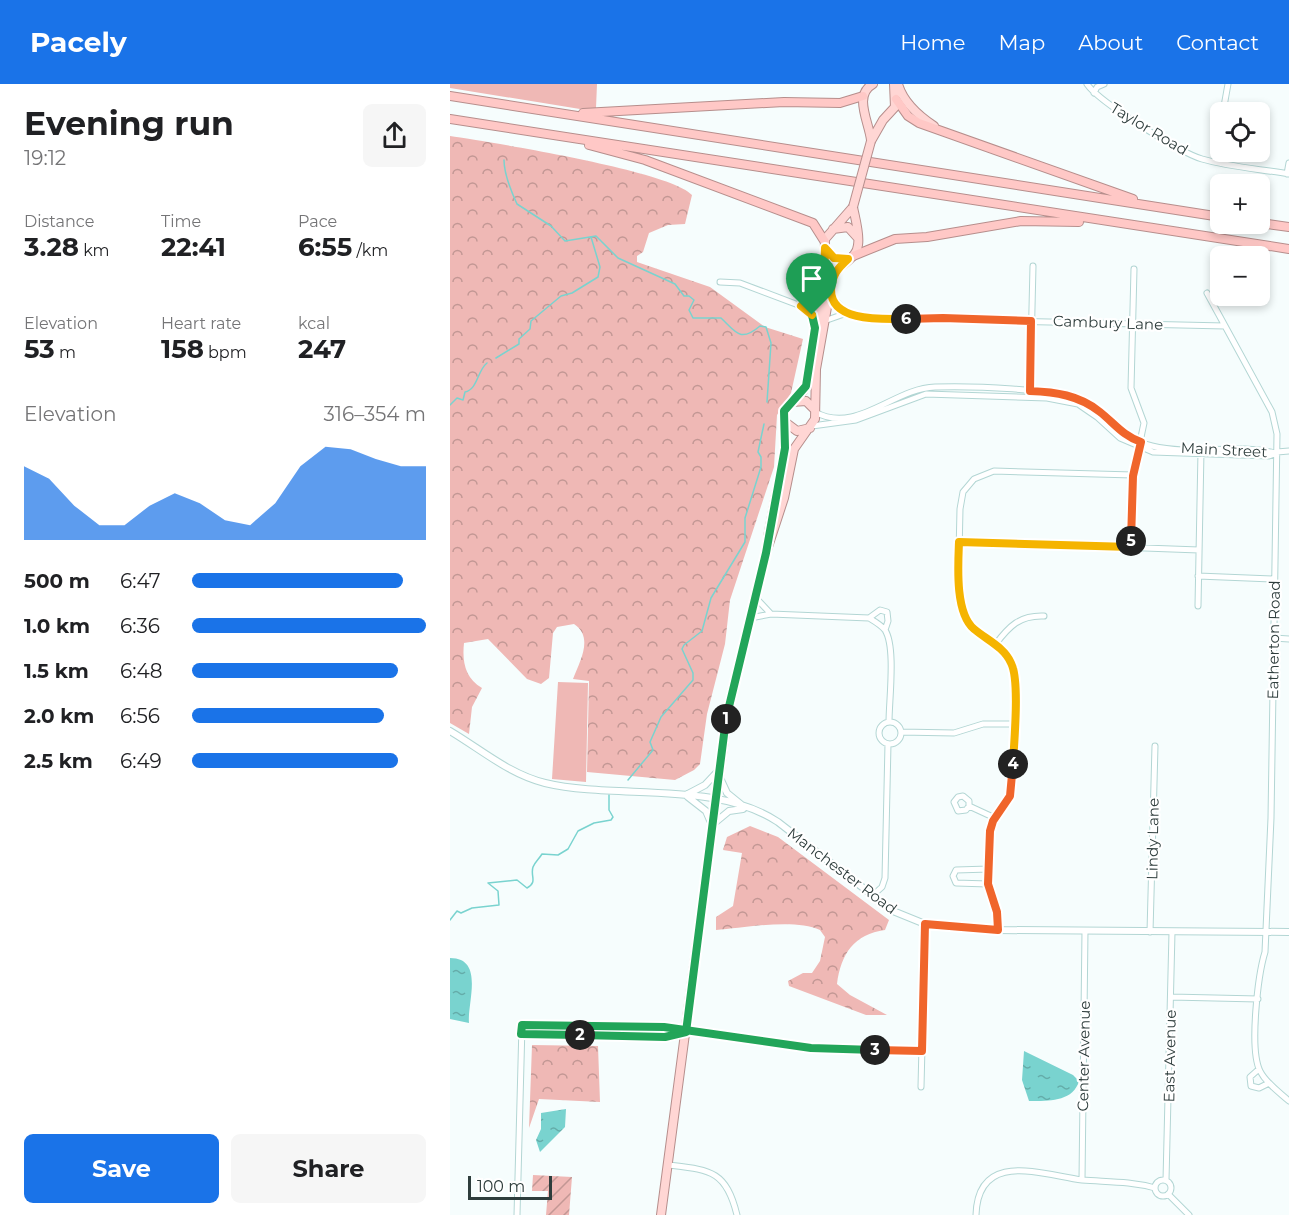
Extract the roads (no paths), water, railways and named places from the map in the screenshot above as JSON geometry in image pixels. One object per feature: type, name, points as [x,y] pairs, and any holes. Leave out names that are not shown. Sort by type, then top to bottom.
[{"type":"highway","points":[[896,90],[908,116],[1066,177],[1156,207]]},
{"type":"highway","points":[[555,113],[633,112],[784,102],[840,103],[862,91]]},
{"type":"highway","points":[[450,96],[1210,215]]},
{"type":"highway","points":[[450,119],[1289,249]]},
{"type":"highway","points":[[566,137],[645,160],[813,223],[825,245]]},
{"type":"highway","points":[[851,257],[895,238],[927,237],[1021,221],[1104,221]]},
{"type":"highway","points":[[1270,224],[1289,227]]},
{"type":"main road","points":[[871,141],[862,91],[873,84]]},
{"type":"main road","points":[[885,84],[901,93],[918,114],[934,126]]},
{"type":"main road","points":[[766,553],[773,501],[783,459],[784,411],[806,386],[815,328],[834,272],[858,249],[853,207],[871,141],[893,109],[896,90]]},
{"type":"main road","points":[[866,111],[876,117],[887,115]]},
{"type":"main road","points":[[661,1215],[714,800],[728,709],[766,553],[782,508],[794,449],[811,427],[815,411],[816,369],[827,320],[825,245],[831,230],[853,207]]},
{"type":"main road","points":[[831,230],[848,227],[858,240]]},
{"type":"main road","points":[[825,245],[834,258],[851,257]]},
{"type":"main road","points":[[790,403],[803,400],[815,411]]},
{"type":"main road","points":[[785,422],[797,431],[811,427]]},
{"type":"street","name":"Taylor Road","points":[[1087,84],[1116,111],[1196,157],[1210,161]]},
{"type":"street","points":[[1225,102],[1228,84]]},
{"type":"street","name":"Taylor Road","points":[[1215,162],[1288,174]]},
{"type":"street","points":[[1288,174],[1289,163]]},
{"type":"street","points":[[1030,391],[1033,266]]},
{"type":"street","points":[[1131,547],[1133,476],[1144,423],[1131,388],[1134,269]]},
{"type":"street","points":[[720,282],[740,283],[783,302],[801,306],[812,315],[815,328]]},
{"type":"street","points":[[801,306],[827,293],[847,313]]},
{"type":"street","name":"Eatherton Road","points":[[1207,293],[1272,412],[1277,453],[1266,933],[1265,951],[1259,967],[1256,1058],[1259,1069],[1250,1077],[1251,1086],[1259,1088],[1269,1083]]},
{"type":"street","name":"Cambury Lane","points":[[827,320],[847,313],[868,318],[1225,326]]},
{"type":"street","name":"Main Street","points":[[815,411],[830,418],[845,419],[915,390],[936,387],[1062,394],[1082,400],[1140,444]]},
{"type":"street","name":"Main Street","points":[[811,427],[856,420],[926,394],[1047,398],[1078,404],[1097,417],[1120,438],[1140,444],[1202,452],[1277,453],[1289,451]]},
{"type":"street","points":[[1198,606],[1202,452]]},
{"type":"street","points":[[998,930],[997,912],[988,884],[990,831],[1012,790],[1015,671],[1005,653],[973,628],[964,616],[960,602],[959,542],[962,497],[967,486],[980,475],[999,470],[1133,476]]},
{"type":"street","points":[[959,542],[1198,550]]},
{"type":"street","points":[[1198,576],[1274,579]]},
{"type":"street","points":[[755,597],[771,614]]},
{"type":"street","points":[[869,618],[880,610],[887,612],[885,630],[889,643],[889,722]]},
{"type":"street","points":[[750,618],[771,614],[869,618],[885,630]]},
{"type":"street","points":[[995,645],[1016,622],[1029,616],[1044,616]]},
{"type":"street","points":[[1274,638],[1289,639]]},
{"type":"street","points":[[889,722],[899,726],[901,732],[897,741],[888,744],[882,741],[879,734],[882,724],[889,722]]},
{"type":"street","points":[[901,732],[954,733],[983,724],[1014,724]]},
{"type":"street","name":"Manchester Road","points":[[450,731],[510,771],[546,784],[685,795],[758,811],[778,822],[872,896],[893,910],[925,924],[998,930],[1085,932],[1289,932]]},
{"type":"street","points":[[872,896],[882,887],[885,878],[888,744]]},
{"type":"street","name":"Lindy Lane","points":[[1150,932],[1155,746]]},
{"type":"street","points":[[718,770],[727,793],[746,808],[729,812],[712,825],[703,807],[685,795],[705,785],[718,770]]},
{"type":"street","points":[[969,806],[995,818]]},
{"type":"street","points":[[988,884],[956,883],[953,876],[956,870],[961,868],[989,869]]},
{"type":"street","points":[[921,1087],[925,924]]},
{"type":"street","name":"Center Avenue","points":[[1082,1180],[1085,932]]},
{"type":"street","name":"East Avenue","points":[[1168,1194],[1171,1186],[1166,1180],[1172,932]]},
{"type":"street","points":[[1171,997],[1258,999]]},
{"type":"street","points":[[518,1215],[522,1025],[664,1027],[686,1032],[811,1048],[922,1051]]},
{"type":"street","points":[[521,1034],[665,1037],[686,1032]]},
{"type":"street","points":[[1259,1069],[1269,1083],[1289,1101]]},
{"type":"street","points":[[668,1165],[700,1169],[716,1174],[729,1188],[737,1215]]},
{"type":"street","points":[[976,1215],[980,1195],[989,1182],[1001,1174],[1024,1169],[1082,1180],[1128,1182],[1155,1188],[1160,1196],[1168,1194],[1189,1215]]},
{"type":"street","points":[[1155,1188],[1158,1181],[1166,1180]]},
{"type":"water","points":[[450,958],[461,960],[471,973],[469,1023],[450,1019]]},
{"type":"water","points":[[1024,1051],[1073,1075],[1079,1081],[1076,1088],[1066,1097],[1059,1099],[1029,1101],[1022,1080]]},
{"type":"water","points":[[566,1109],[565,1127],[540,1152],[536,1140],[541,1129],[541,1113]]},
{"type":"waterway","points":[[504,160],[510,188],[517,204],[551,226],[565,241],[596,236],[618,258],[675,284],[684,296],[689,296],[694,300],[689,310],[693,318],[721,318],[743,335],[760,326],[766,327],[771,343],[767,402]]},
{"type":"waterway","points":[[496,358],[519,344],[519,339],[530,329],[531,321],[561,296],[572,293],[598,277],[600,267],[591,237]]},
{"type":"waterway","points":[[450,405],[457,398],[463,400],[465,392],[473,387],[487,363]]},
{"type":"waterway","points":[[628,780],[653,750],[650,742],[661,717],[693,680],[693,673],[682,649],[702,631],[711,598],[745,542],[745,518],[761,467],[761,457],[758,452],[764,424]]},
{"type":"waterway","points":[[450,920],[457,911],[461,913],[472,908],[499,905],[498,891],[488,883],[517,880],[527,888],[530,886],[533,881],[533,867],[542,854],[558,855],[568,849],[578,831],[594,823],[611,820],[613,817],[609,810],[609,795]]}]
